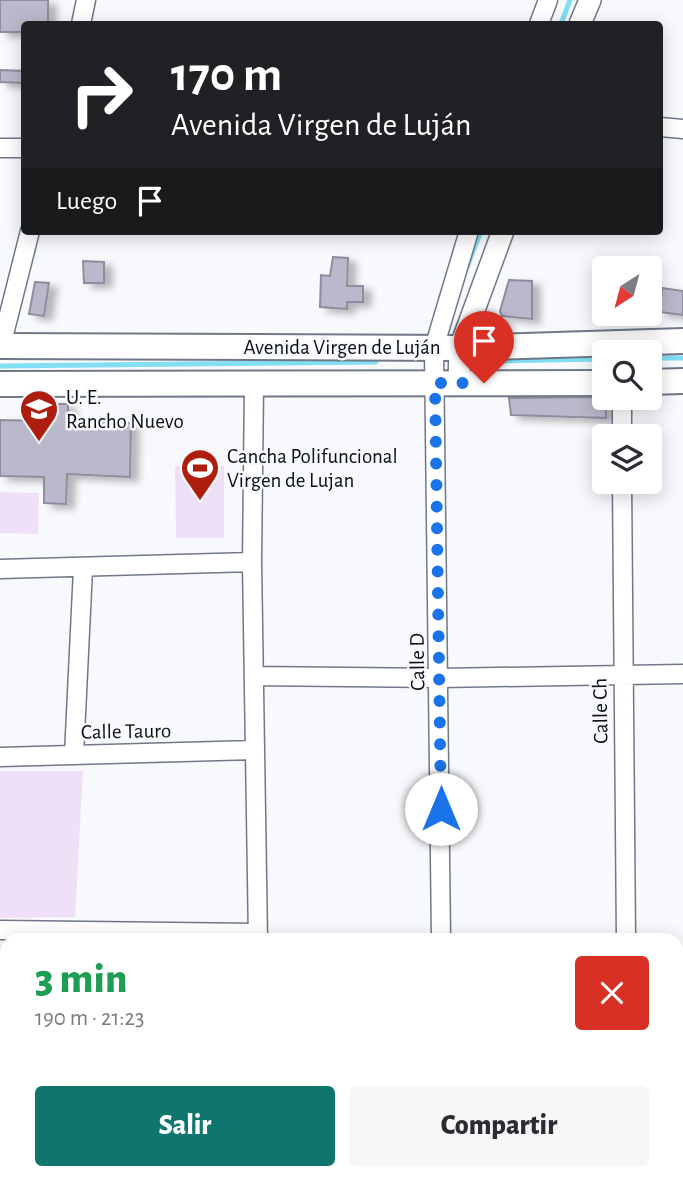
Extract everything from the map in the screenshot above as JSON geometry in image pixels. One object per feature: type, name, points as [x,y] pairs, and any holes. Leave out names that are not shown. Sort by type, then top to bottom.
[{"type":"main road","name":"Avenida Virgen de Luján","points":[[1,346],[460,348],[683,341]]},
{"type":"main road","points":[[662,382],[683,382]]},
{"type":"main road","name":"Avenida Virgen de Luján","points":[[0,384],[592,383]]},
{"type":"street","points":[[82,21],[86,0]]},
{"type":"street","points":[[539,21],[548,0]]},
{"type":"street","points":[[581,21],[590,0]]},
{"type":"street","points":[[663,127],[683,129]]},
{"type":"street","points":[[0,148],[21,148]]},
{"type":"street","points":[[1,346],[29,235]]},
{"type":"street","name":"Calle D","points":[[442,933],[440,678],[447,383],[434,348],[468,235]]},
{"type":"street","points":[[447,383],[502,235]]},
{"type":"street","points":[[254,385],[252,562],[258,933]]},
{"type":"street","name":"Calle Ch","points":[[622,494],[626,933]]},
{"type":"street","points":[[0,569],[83,569],[252,562]]},
{"type":"street","points":[[74,755],[83,569]]},
{"type":"street","points":[[254,676],[440,678],[683,674]]},
{"type":"street","name":"Calle Tauro","points":[[0,757],[254,750]]},
{"type":"street","points":[[0,930],[111,933]]},
{"type":"shaded area","name":"Cancha Polifuncional Virgen de Lujan","points":[[175,466],[224,466],[224,538],[176,538]]},
{"type":"shaded area","points":[[0,492],[39,493],[38,534],[0,533]]},
{"type":"shaded area","points":[[0,771],[83,771],[75,917],[0,918]]},
{"type":"building","points":[[0,0],[48,0],[48,21],[21,21],[21,32],[0,32]]},
{"type":"building","points":[[0,70],[21,71],[21,83],[0,82]]},
{"type":"building","points":[[333,257],[348,258],[347,286],[363,286],[363,302],[347,302],[347,309],[320,307],[321,275],[330,276]]},
{"type":"building","points":[[83,261],[104,262],[104,283],[84,283]]},
{"type":"building","points":[[509,280],[532,281],[532,319],[502,316],[500,311]]},
{"type":"building","points":[[35,282],[49,283],[44,316],[29,314]]},
{"type":"building","points":[[662,288],[683,291],[683,315],[662,312]]},
{"type":"building","points":[[592,397],[592,410],[606,410],[606,418],[511,415],[509,398]]},
{"type":"building","points":[[48,404],[68,404],[68,421],[131,423],[130,477],[67,474],[66,504],[44,503],[44,477],[0,476],[0,420],[47,421]]},
{"type":"waterway","points":[[562,21],[570,0]]},
{"type":"waterway","points":[[467,267],[479,235]]},
{"type":"waterway","points":[[662,358],[683,358]]},
{"type":"waterway","points":[[493,361],[592,359]]},
{"type":"waterway","points":[[0,366],[376,362]]},
{"type":"place","name":"U. E. Rancho Nuevo","points":[[39,443]]},
{"type":"place","name":"Cancha Polifuncional Virgen de Lujan","points":[[200,502]]},
{"type":"route","points":[[441,809],[435,383],[484,383]]}]
